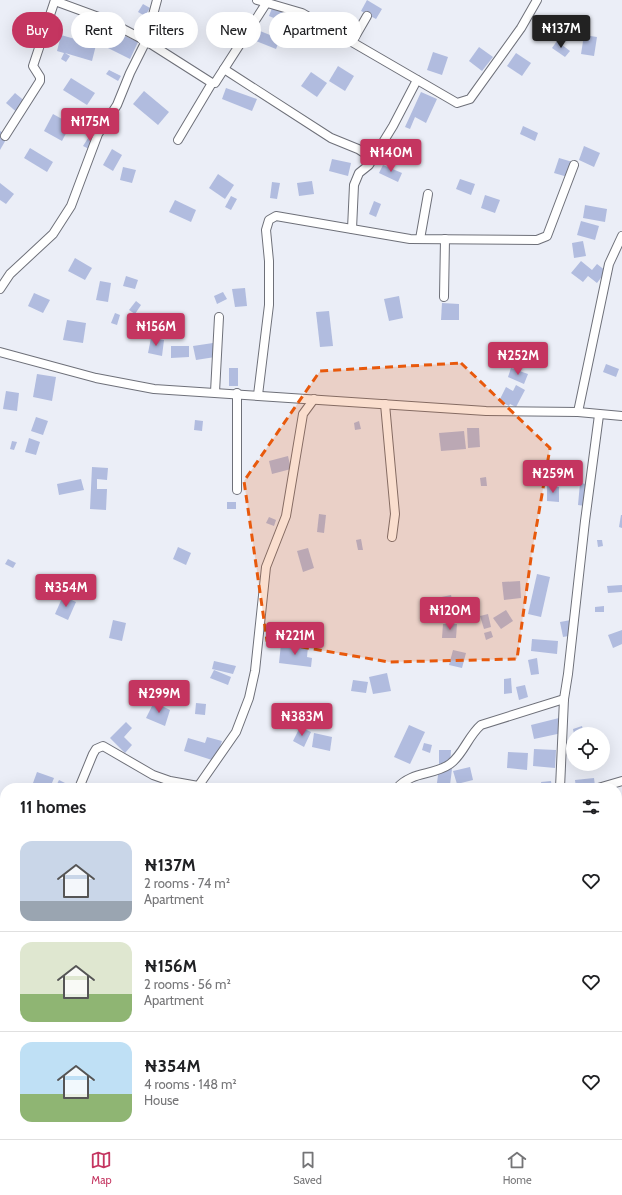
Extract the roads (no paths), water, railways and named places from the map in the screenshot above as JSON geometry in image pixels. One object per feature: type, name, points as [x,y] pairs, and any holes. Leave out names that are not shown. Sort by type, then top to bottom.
[{"type":"street","points":[[154,12],[157,0]]},
{"type":"street","points":[[361,47],[457,103],[470,100],[521,28],[537,0]]},
{"type":"street","points":[[5,136],[40,81],[40,77],[33,66],[55,1],[104,19],[134,34]]},
{"type":"street","points":[[178,140],[212,83],[215,83],[224,69],[262,1],[299,12]]},
{"type":"street","points":[[361,26],[367,16]]},
{"type":"street","points":[[0,289],[10,274],[47,240],[64,219],[71,206],[98,134],[117,105],[142,48]]},
{"type":"street","points":[[158,48],[212,83]]},
{"type":"street","points":[[224,69],[331,138],[358,149],[372,158]]},
{"type":"street","points":[[352,229],[354,186],[359,173],[369,165],[393,126],[417,80]]},
{"type":"street","points":[[258,395],[269,305],[269,261],[266,230],[269,220],[276,216],[420,239],[543,239],[547,236],[574,164]]},
{"type":"street","points":[[420,239],[428,194]]},
{"type":"street","points":[[578,412],[608,264],[622,236]]},
{"type":"street","points":[[444,297],[445,239]]},
{"type":"street","points":[[215,392],[219,317]]},
{"type":"street","points":[[0,352],[96,378],[154,389],[237,393],[486,411],[578,412],[622,416]]},
{"type":"street","points":[[237,393],[237,490]]},
{"type":"street","points":[[296,398],[303,414]]},
{"type":"street","points":[[203,783],[241,723],[252,688],[256,671],[266,567],[286,516],[303,414],[314,399]]},
{"type":"street","points":[[384,404],[395,514],[392,537]]},
{"type":"street","points":[[560,783],[564,699],[599,415]]},
{"type":"street","points":[[402,783],[416,775],[449,765],[455,760],[472,732],[481,726],[564,699]]},
{"type":"street","points":[[81,783],[93,754],[96,749],[103,746],[153,775],[180,783]]}]
